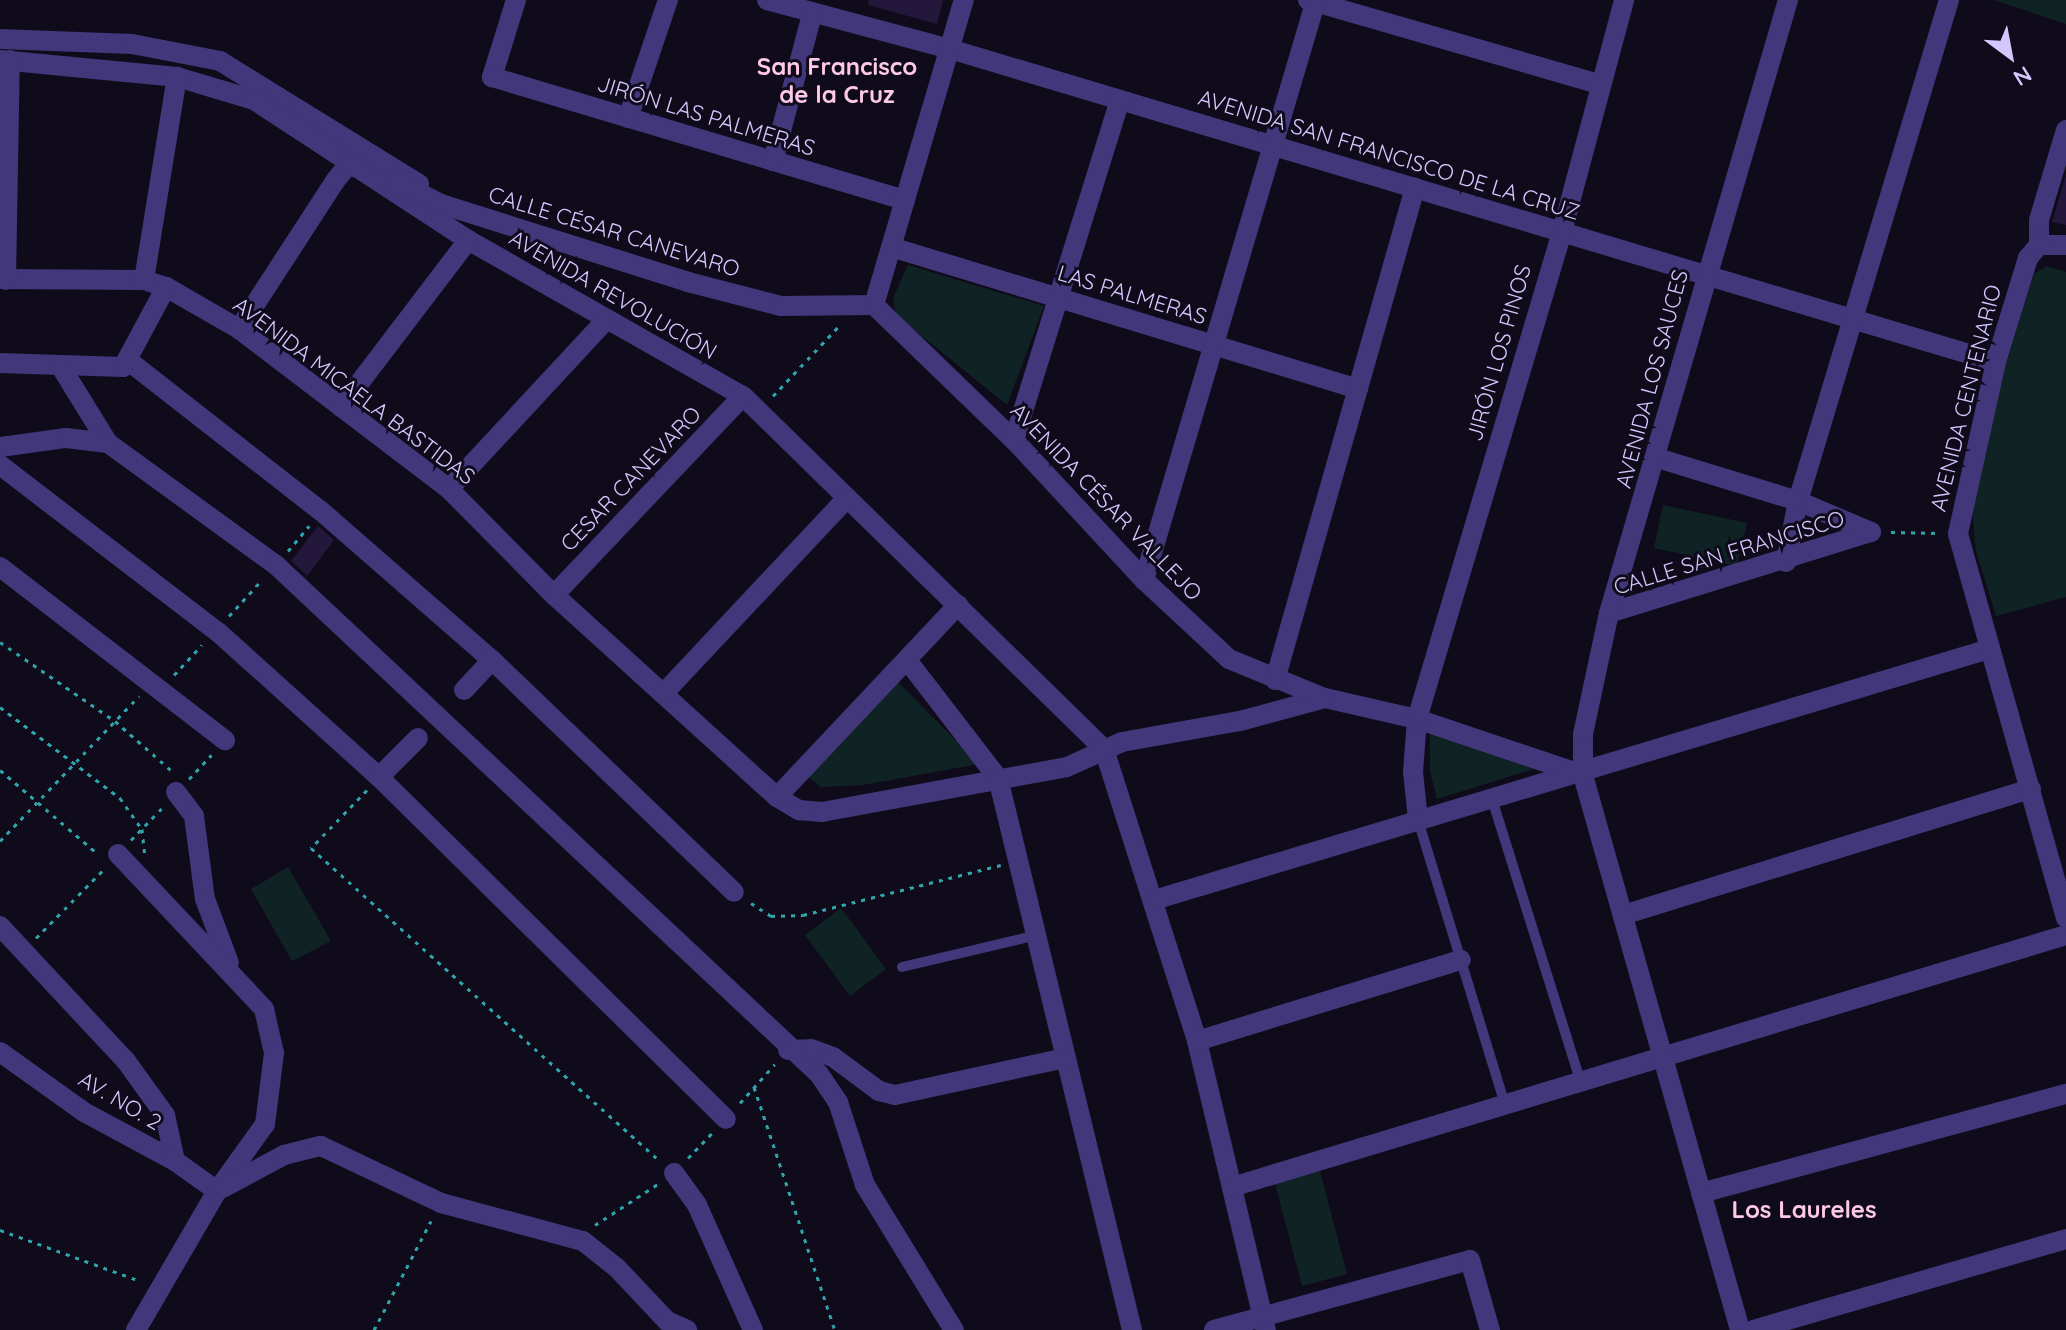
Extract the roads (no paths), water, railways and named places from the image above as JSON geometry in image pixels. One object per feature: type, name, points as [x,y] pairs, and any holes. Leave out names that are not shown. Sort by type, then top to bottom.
[{"type":"street","name":"JIRÓN LAS PALMERAS","points":[[516,0],[492,77],[905,200]]},
{"type":"street","points":[[628,118],[668,0]]},
{"type":"street","name":"AVENIDA SAN FRANCISCO DE LA CRUZ","points":[[767,0],[950,49],[1855,317],[1996,362]]},
{"type":"street","points":[[868,304],[891,247],[964,0]]},
{"type":"street","name":"JIRÓN LOS PINOS","points":[[1418,820],[1413,772],[1417,719],[1562,232],[1599,84],[1624,0]]},
{"type":"street","name":"AVENIDA LOS SAUCES","points":[[1740,1330],[1583,775],[1583,734],[1609,613],[1657,458],[1705,275],[1788,0]]},
{"type":"street","points":[[1786,562],[1798,501],[1949,0]]},
{"type":"street","points":[[1144,580],[1216,346],[1313,1],[1599,84]]},
{"type":"street","points":[[773,161],[812,14]]},
{"type":"street","points":[[0,39],[132,44],[220,61],[470,213]]},
{"type":"street","points":[[3,280],[5,60]]},
{"type":"street","name":"AVENIDA REVOLUCIÓN","points":[[5,60],[177,77],[254,100],[348,165],[468,240],[743,396],[1104,749]]},
{"type":"street","points":[[144,280],[177,77]]},
{"type":"street","points":[[1014,440],[1120,100]]},
{"type":"street","points":[[2066,130],[2039,220],[2039,245],[2066,245]]},
{"type":"street","points":[[239,329],[348,165]]},
{"type":"street","name":"CALLE CÉSAR CANEVARO","points":[[348,165],[470,213],[781,306],[868,304]]},
{"type":"street","points":[[1275,680],[1415,188]]},
{"type":"street","points":[[341,407],[468,240]]},
{"type":"street","name":"AVENIDA CENTENARIO","points":[[2039,245],[2028,258],[1996,362],[1958,534],[2066,918]]},
{"type":"street","name":"LAS PALMERAS","points":[[891,247],[1358,389]]},
{"type":"street","name":"AVENIDA MICAELA BASTIDAS","points":[[3,280],[144,280],[166,287],[239,329],[449,489],[554,595],[777,797]]},
{"type":"street","points":[[0,363],[117,369],[130,362],[166,287]]},
{"type":"street","name":"AVENIDA CÉSAR VALLEJO","points":[[868,304],[1014,440],[1144,580],[1229,659],[1325,698],[1417,719],[1583,775]]},
{"type":"street","points":[[449,489],[607,319]]},
{"type":"street","points":[[130,362],[321,511],[492,660],[734,892]]},
{"type":"street","points":[[61,367],[108,443],[276,565],[831,1088],[865,1185],[954,1330]]},
{"type":"street","name":"CESAR CANEVARO","points":[[554,595],[743,396]]},
{"type":"street","points":[[0,447],[66,438],[108,443]]},
{"type":"street","name":"CALLE SAN FRANCISCO","points":[[1609,613],[1786,562],[1871,532],[1798,501],[1657,458]]},
{"type":"street","points":[[0,465],[218,632],[379,777],[726,1119]]},
{"type":"street","points":[[663,694],[847,498]]},
{"type":"street","points":[[0,567],[225,740]]},
{"type":"street","points":[[958,605],[777,797],[799,810],[822,812],[1067,767],[1104,749],[1325,698]]},
{"type":"street","points":[[1154,900],[1418,820],[1583,775],[1989,649]]},
{"type":"street","points":[[464,690],[492,660]]},
{"type":"street","points":[[907,660],[998,778],[1033,936],[1132,1330]]},
{"type":"street","points":[[379,777],[418,738]]},
{"type":"street","points":[[1104,749],[1197,1041],[1264,1324]]},
{"type":"street","points":[[180,788],[194,816],[205,899],[234,974]]},
{"type":"street","points":[[1623,915],[2031,789]]},
{"type":"street","points":[[114,859],[139,876],[264,1009],[274,1053],[265,1124],[217,1191],[163,1290],[136,1330]]},
{"type":"street","points":[[0,926],[126,1061],[165,1115],[175,1161]]},
{"type":"street","points":[[1232,1187],[1504,1101],[2066,935]]},
{"type":"street","points":[[1197,1041],[1461,960]]},
{"type":"street","points":[[788,1050],[811,1049],[833,1057],[879,1091],[895,1095],[1064,1058]]},
{"type":"street","name":"AV. NO. 2","points":[[0,1052],[84,1112],[175,1161],[217,1191]]},
{"type":"street","points":[[1701,1193],[2066,1094]]},
{"type":"street","points":[[217,1191],[284,1155],[321,1146],[441,1203],[583,1241],[617,1268],[667,1321],[687,1330]]},
{"type":"street","points":[[674,1173],[697,1205],[753,1330]]},
{"type":"street","points":[[1753,1330],[2066,1239]]},
{"type":"street","points":[[1214,1330],[1264,1324],[1470,1260],[1490,1330]]},
{"type":"lane","points":[[1492,799],[1580,1079]]},
{"type":"lane","points":[[1418,820],[1504,1101]]},
{"type":"lane","points":[[902,967],[1033,936]]},
{"type":"district","name":"San Francisco de la Cruz","points":[[837,81]]},
{"type":"district","name":"Los Laureles","points":[[1804,1210]]}]
